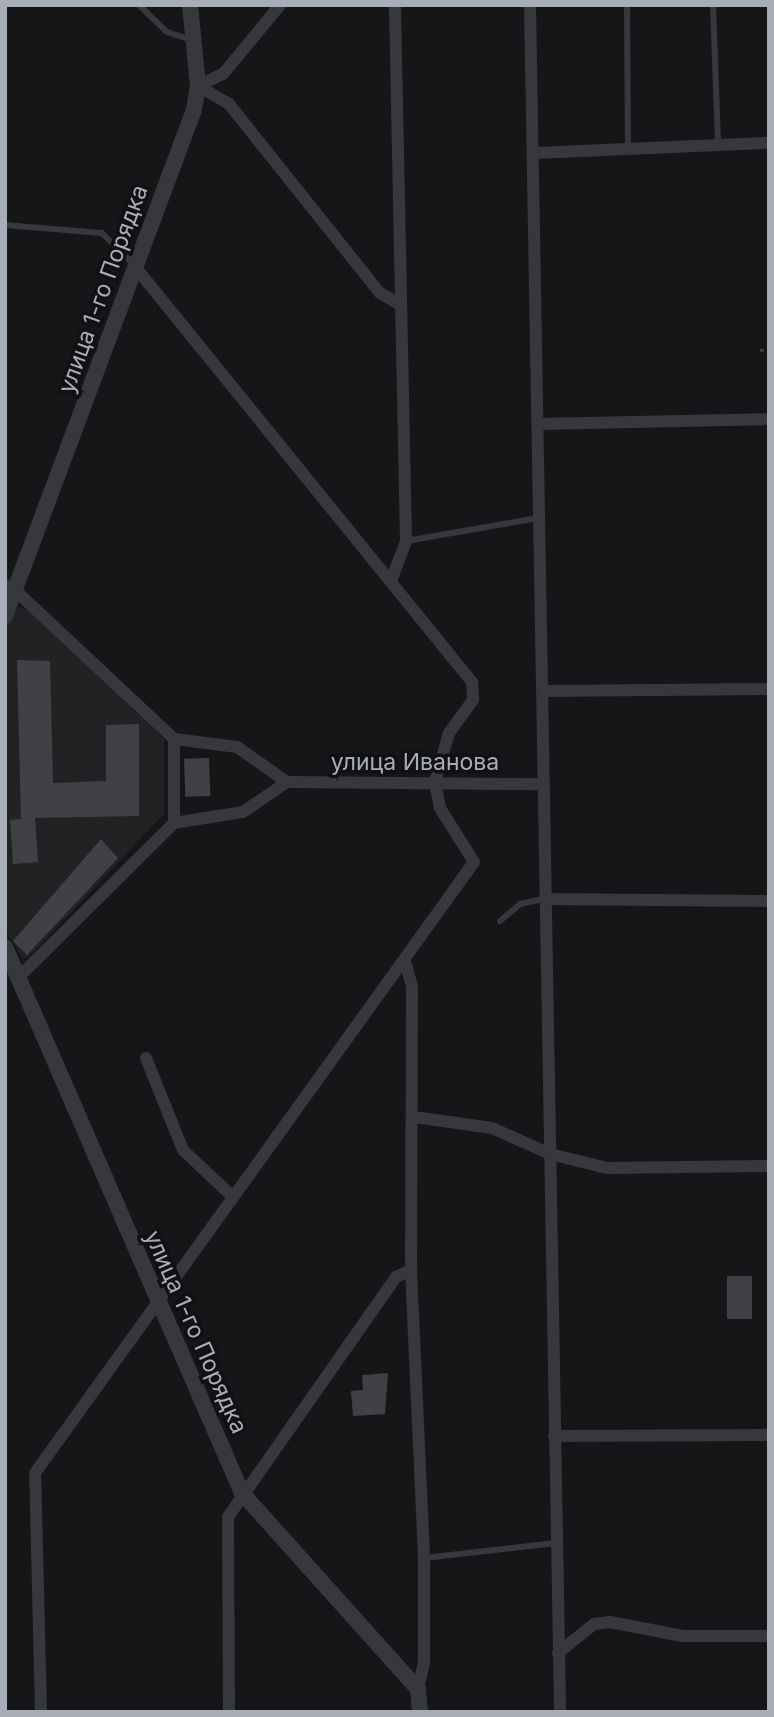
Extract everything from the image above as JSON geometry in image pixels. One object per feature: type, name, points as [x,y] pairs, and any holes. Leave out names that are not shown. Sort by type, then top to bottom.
[{"type":"street","points":[[190,5],[189,39],[198,86],[229,104],[380,293],[399,304]]},
{"type":"street","points":[[198,86],[223,74],[280,5]]},
{"type":"street","points":[[391,581],[406,541],[399,304],[395,5]]},
{"type":"street","points":[[530,5],[536,153],[544,691],[541,784],[560,1712]]},
{"type":"street","name":"улица 1-го Порядка","points":[[5,616],[10,586],[136,268],[198,86]]},
{"type":"street","points":[[536,153],[718,142],[769,143]]},
{"type":"street","points":[[41,1712],[35,1473],[155,1299],[406,964],[474,862],[440,808],[435,782],[449,733],[475,690],[391,581],[136,268]]},
{"type":"street","points":[[539,424],[769,419]]},
{"type":"street","points":[[10,586],[174,739],[237,747],[287,782],[243,812],[174,823],[18,978]]},
{"type":"street","points":[[544,691],[769,689]]},
{"type":"street","points":[[174,739],[174,823]]},
{"type":"street","name":"улица Иванова","points":[[287,782],[541,784]]},
{"type":"street","points":[[544,899],[769,901]]},
{"type":"street","name":"улица 1-го Порядка","points":[[5,947],[155,1299],[242,1493],[418,1689]]},
{"type":"street","points":[[406,964],[412,986],[414,1117],[411,1270],[424,1558],[424,1663],[418,1689],[420,1712]]},
{"type":"street","points":[[146,1058],[184,1150],[232,1196]]},
{"type":"street","points":[[414,1117],[492,1128],[550,1154],[607,1168],[769,1166]]},
{"type":"street","points":[[229,1712],[223,1534],[242,1493],[396,1277],[411,1270]]},
{"type":"street","points":[[554,1436],[769,1435]]},
{"type":"street","points":[[558,1653],[594,1624],[610,1622],[683,1636],[769,1636]]},
{"type":"lane","points":[[139,5],[167,32],[189,39]]},
{"type":"lane","points":[[627,5],[628,148]]},
{"type":"lane","points":[[713,5],[718,142]]},
{"type":"lane","points":[[5,225],[102,233],[136,268]]},
{"type":"lane","points":[[406,541],[541,518]]},
{"type":"lane","points":[[500,921],[527,900],[544,899]]},
{"type":"lane","points":[[424,1558],[555,1543]]},
{"type":"path","points":[[760,349],[769,349]]},
{"type":"shaded area","points":[[16,606],[33,613],[164,739],[164,814],[29,957],[22,958],[5,929],[5,625]]},
{"type":"building","points":[[17,660],[50,661],[53,783],[106,781],[106,725],[139,724],[139,816],[35,818],[38,862],[13,864],[10,820],[21,819]]},
{"type":"building","points":[[209,758],[210,796],[185,797],[184,759]]},
{"type":"building","points":[[101,839],[118,858],[27,955],[13,941]]},
{"type":"building","points":[[727,1276],[752,1276],[752,1319],[727,1319]]},
{"type":"building","points":[[388,1373],[385,1414],[353,1416],[351,1391],[363,1390],[362,1375]]}]
